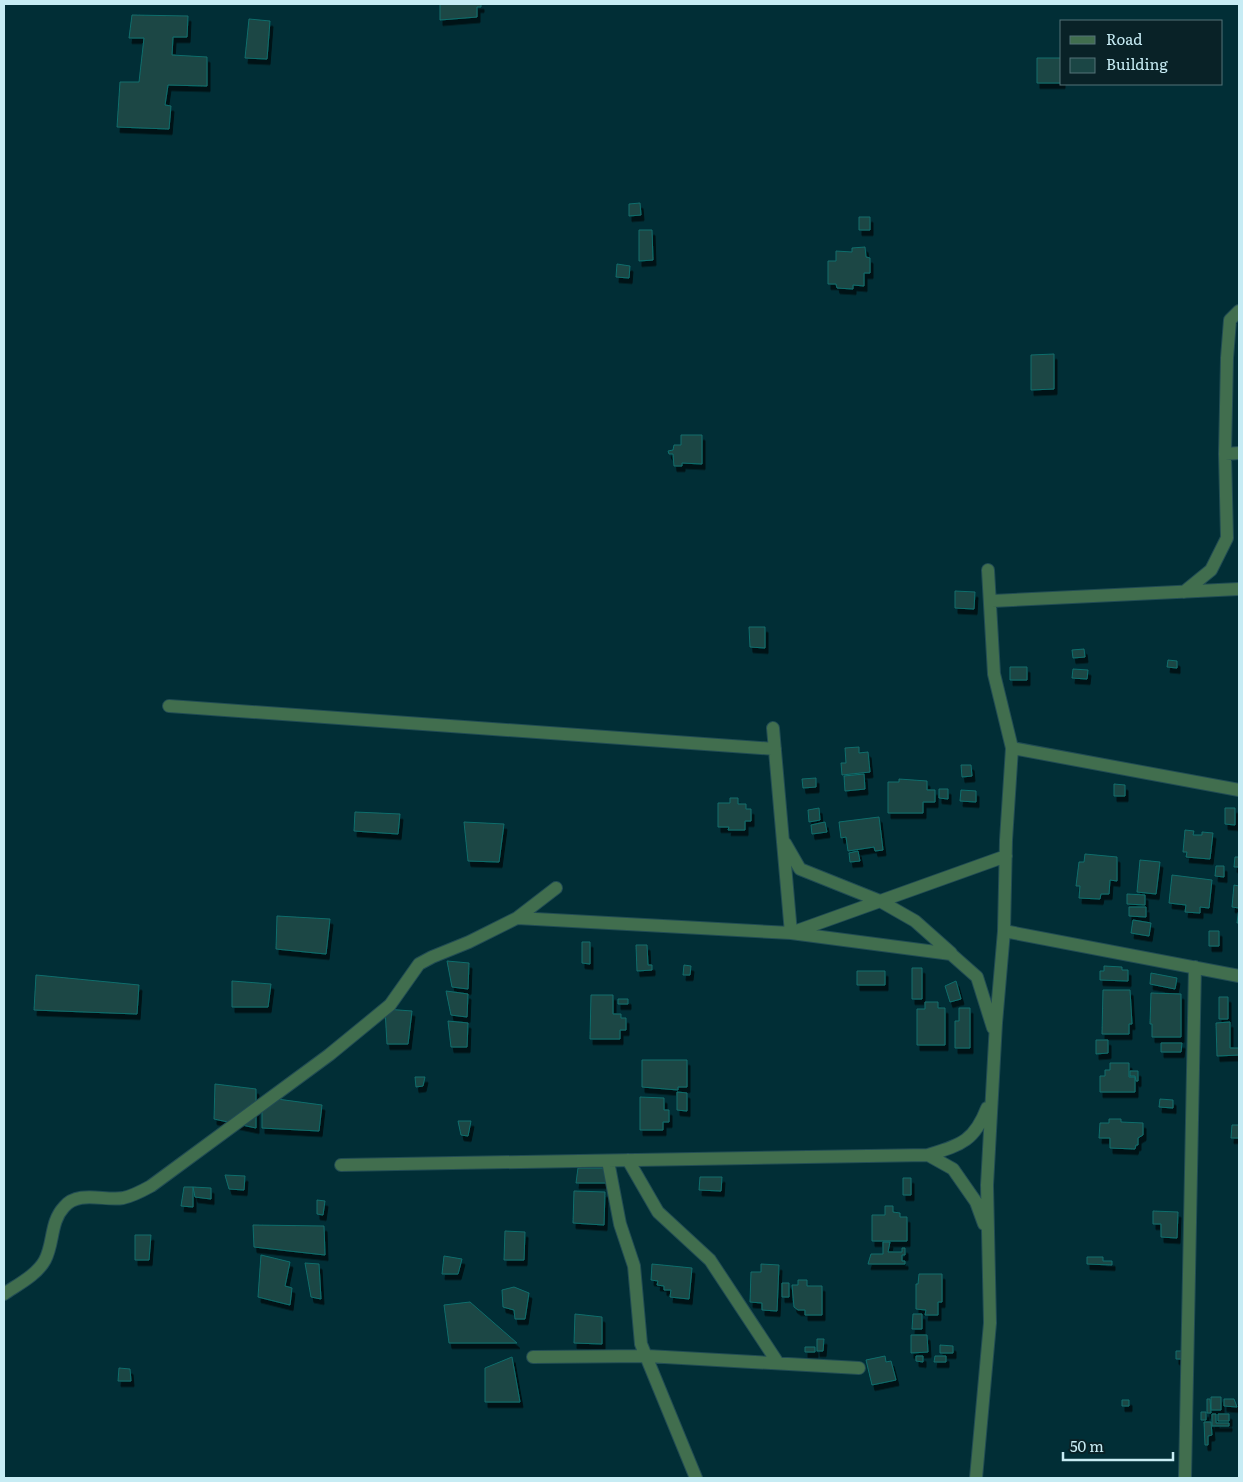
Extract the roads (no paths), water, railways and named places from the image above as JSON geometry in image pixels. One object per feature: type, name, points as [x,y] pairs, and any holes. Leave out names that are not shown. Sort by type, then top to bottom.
[{"type":"street","points":[[1184,592],[1211,570],[1227,538],[1225,454],[1230,320],[1239,311]]},
{"type":"street","points":[[1225,454],[1239,453]]},
{"type":"street","points":[[976,1478],[990,1323],[987,1185],[1004,931],[1012,748],[994,674],[992,601],[988,570]]},
{"type":"street","points":[[992,601],[1239,589]]},
{"type":"street","points":[[169,706],[775,749]]},
{"type":"street","points":[[773,728],[792,933]]},
{"type":"street","points":[[1012,748],[1239,790]]},
{"type":"street","points":[[783,838],[800,869],[880,901],[914,921],[977,976],[996,1036]]},
{"type":"street","points":[[792,933],[1006,856]]},
{"type":"street","points":[[4,1294],[36,1272],[44,1262],[55,1221],[64,1205],[82,1197],[121,1198],[137,1194],[150,1186],[336,1049],[390,1005],[419,964],[469,942],[516,918],[556,888]]},
{"type":"street","points":[[516,918],[792,933],[951,954]]},
{"type":"street","points":[[1004,931],[1239,976]]},
{"type":"street","points":[[1185,1478],[1195,967]]},
{"type":"street","points":[[341,1165],[928,1155],[960,1145],[980,1127],[993,1093]]},
{"type":"street","points":[[928,1155],[953,1168],[976,1202],[988,1232]]},
{"type":"street","points":[[608,1160],[620,1224],[634,1266],[642,1344],[696,1478]]},
{"type":"street","points":[[628,1160],[658,1212],[710,1260],[778,1363]]},
{"type":"street","points":[[533,1357],[647,1356],[859,1368]]}]
